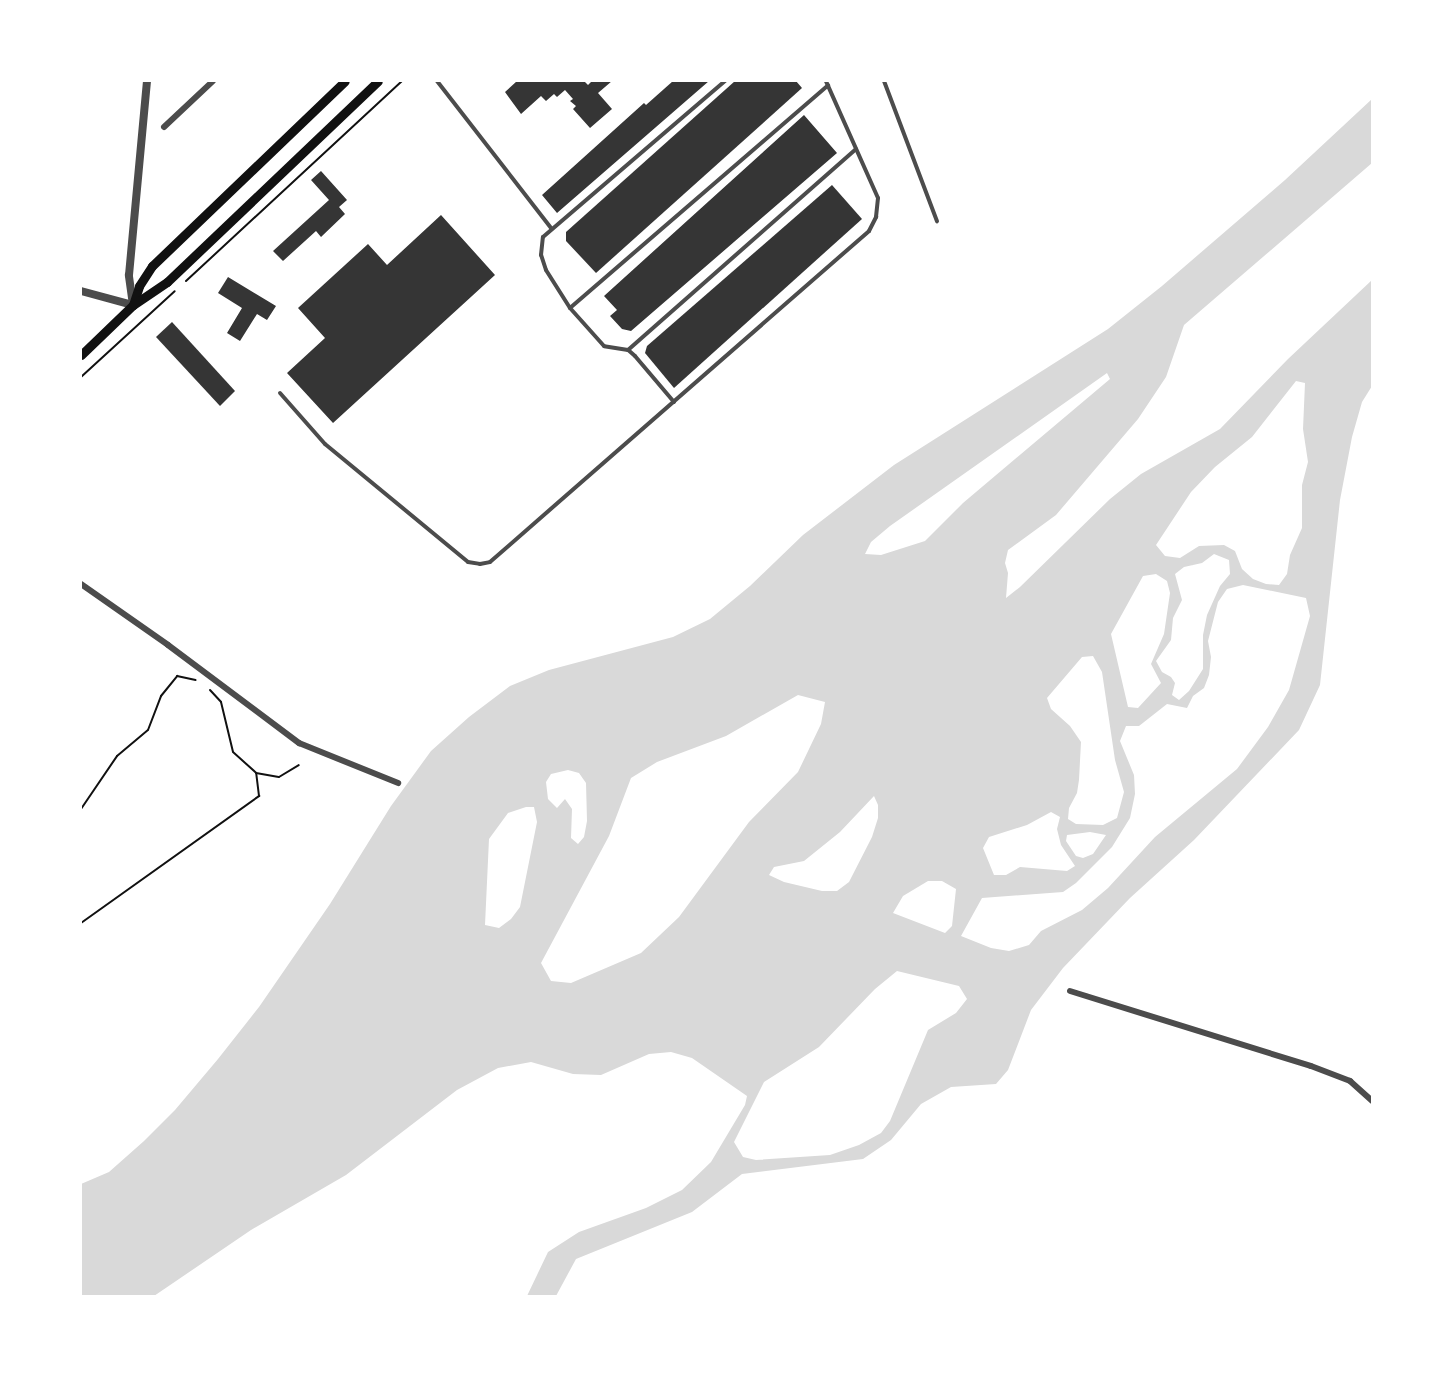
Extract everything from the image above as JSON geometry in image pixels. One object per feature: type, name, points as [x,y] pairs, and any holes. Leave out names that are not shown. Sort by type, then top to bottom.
[{"type":"main road","points":[[133,305],[139,286],[152,266],[345,81]]},
{"type":"main road","points":[[81,356],[133,305],[167,282],[378,81]]},
{"type":"street","points":[[81,291],[133,305],[129,275],[147,81]]},
{"type":"street","points":[[165,127],[213,81]]},
{"type":"street","points":[[81,584],[168,645],[299,743],[398,783]]},
{"type":"street","points":[[1070,991],[1311,1066],[1350,1081],[1372,1101]]},
{"type":"lane","points":[[437,81],[552,230]]},
{"type":"lane","points":[[674,402],[628,350],[604,346],[570,308],[546,270],[541,255],[543,237],[725,81]]},
{"type":"lane","points":[[884,81],[937,221]]},
{"type":"lane","points":[[280,393],[325,444],[468,562],[480,564],[490,561],[869,231],[876,217],[878,198],[827,83],[570,308]]},
{"type":"lane","points":[[628,350],[856,149]]},
{"type":"path","points":[[81,378],[402,81]]},
{"type":"path","points":[[81,809],[117,756],[148,730],[161,696],[177,676],[200,680]]},
{"type":"path","points":[[207,687],[221,702],[233,752],[256,773],[279,777],[299,765]]},
{"type":"path","points":[[81,923],[260,796],[256,773]]},
{"type":"shaded area","points":[[1372,99],[1372,163],[1184,325],[1166,377],[1138,419],[1056,515],[1008,550],[1005,563],[1008,573],[1006,598],[1110,499],[1141,474],[1220,429],[1288,359],[1372,280],[1372,386],[1362,402],[1352,437],[1340,500],[1320,685],[1299,730],[1194,840],[1130,898],[1063,968],[1031,1010],[1008,1070],[996,1084],[951,1087],[921,1104],[891,1140],[863,1159],[742,1174],[692,1212],[576,1259],[556,1296],[527,1296],[548,1252],[579,1232],[646,1208],[682,1190],[711,1162],[745,1105],[747,1096],[692,1058],[671,1052],[649,1054],[601,1075],[573,1074],[531,1062],[498,1068],[457,1090],[346,1175],[251,1230],[154,1296],[81,1296],[81,1184],[109,1172],[144,1141],[175,1110],[218,1059],[259,1007],[330,904],[391,806],[431,751],[469,717],[510,686],[549,670],[673,637],[710,619],[750,586],[803,535],[894,465],[1108,329],[1162,286],[1285,180]],"holes":[[[1107,373],[1110,379],[963,503],[925,541],[881,555],[865,554],[871,542],[890,526]],[[1296,381],[1305,383],[1303,429],[1308,462],[1302,485],[1302,528],[1290,555],[1287,574],[1279,585],[1266,584],[1253,579],[1242,569],[1235,551],[1224,545],[1199,546],[1180,558],[1165,556],[1156,545],[1191,492],[1215,467],[1252,437]],[[1214,554],[1229,560],[1230,574],[1220,586],[1207,615],[1203,635],[1203,669],[1189,691],[1179,700],[1172,695],[1175,683],[1171,677],[1162,672],[1156,661],[1171,640],[1173,618],[1182,600],[1175,574],[1184,567],[1202,563]],[[1156,574],[1167,581],[1170,593],[1164,634],[1151,664],[1161,683],[1138,708],[1128,707],[1111,634],[1143,576]],[[1243,585],[1306,598],[1310,616],[1289,690],[1268,727],[1237,769],[1155,837],[1108,888],[1082,910],[1041,931],[1029,945],[1009,951],[991,948],[961,936],[982,898],[1063,892],[1076,883],[1112,847],[1130,818],[1135,794],[1134,775],[1120,741],[1126,726],[1139,726],[1167,704],[1187,708],[1193,696],[1204,688],[1209,675],[1211,657],[1208,641],[1218,602],[1227,589]],[[1093,656],[1102,672],[1115,760],[1124,792],[1117,818],[1103,825],[1076,824],[1068,819],[1069,808],[1077,793],[1081,742],[1070,726],[1051,709],[1047,698],[1082,657]],[[798,695],[825,702],[821,724],[798,772],[749,822],[679,917],[641,953],[571,983],[551,981],[541,963],[609,836],[631,778],[657,762],[726,736]],[[568,770],[579,773],[586,783],[587,821],[584,837],[578,844],[571,838],[572,809],[565,799],[557,808],[548,799],[546,782],[551,774]],[[874,796],[878,805],[878,818],[872,837],[849,882],[837,891],[822,891],[784,882],[769,875],[774,867],[804,861],[840,832]],[[534,807],[537,822],[520,907],[511,919],[499,928],[485,925],[489,839],[508,813]],[[1051,812],[1060,817],[1057,829],[1061,845],[1075,866],[1067,871],[1020,867],[1006,875],[994,875],[983,848],[989,837],[1027,825]],[[1090,832],[1106,835],[1093,854],[1083,858],[1076,856],[1066,841],[1067,835]],[[928,881],[942,881],[956,889],[952,926],[945,933],[893,913],[903,896]],[[897,971],[959,986],[967,999],[956,1013],[928,1030],[890,1121],[881,1133],[859,1145],[830,1155],[756,1160],[743,1157],[734,1142],[764,1082],[819,1047],[875,989]]]},
{"type":"building","points":[[517,81],[584,81],[588,85],[592,81],[612,81],[598,93],[612,109],[590,128],[573,109],[576,106],[570,101],[573,99],[565,90],[557,97],[554,94],[546,101],[541,96],[521,114],[505,92]]},
{"type":"building","points":[[673,81],[709,81],[557,213],[542,195],[644,103],[646,105]]},
{"type":"building","points":[[735,81],[796,81],[802,88],[596,273],[566,241],[566,232]]},
{"type":"building","points":[[804,115],[837,153],[631,331],[622,329],[610,316],[617,310],[604,296]]},
{"type":"building","points":[[321,171],[347,200],[339,207],[345,214],[321,237],[316,231],[283,261],[273,251],[329,200],[311,180]]},
{"type":"building","points":[[832,185],[862,219],[674,388],[645,353],[647,346]]},
{"type":"building","points":[[441,215],[495,275],[333,423],[287,373],[325,338],[298,308],[368,244],[387,265]]},
{"type":"building","points":[[228,277],[276,306],[267,320],[257,314],[240,341],[227,333],[242,308],[218,293]]},
{"type":"building","points":[[172,322],[235,391],[220,406],[156,337]]}]
